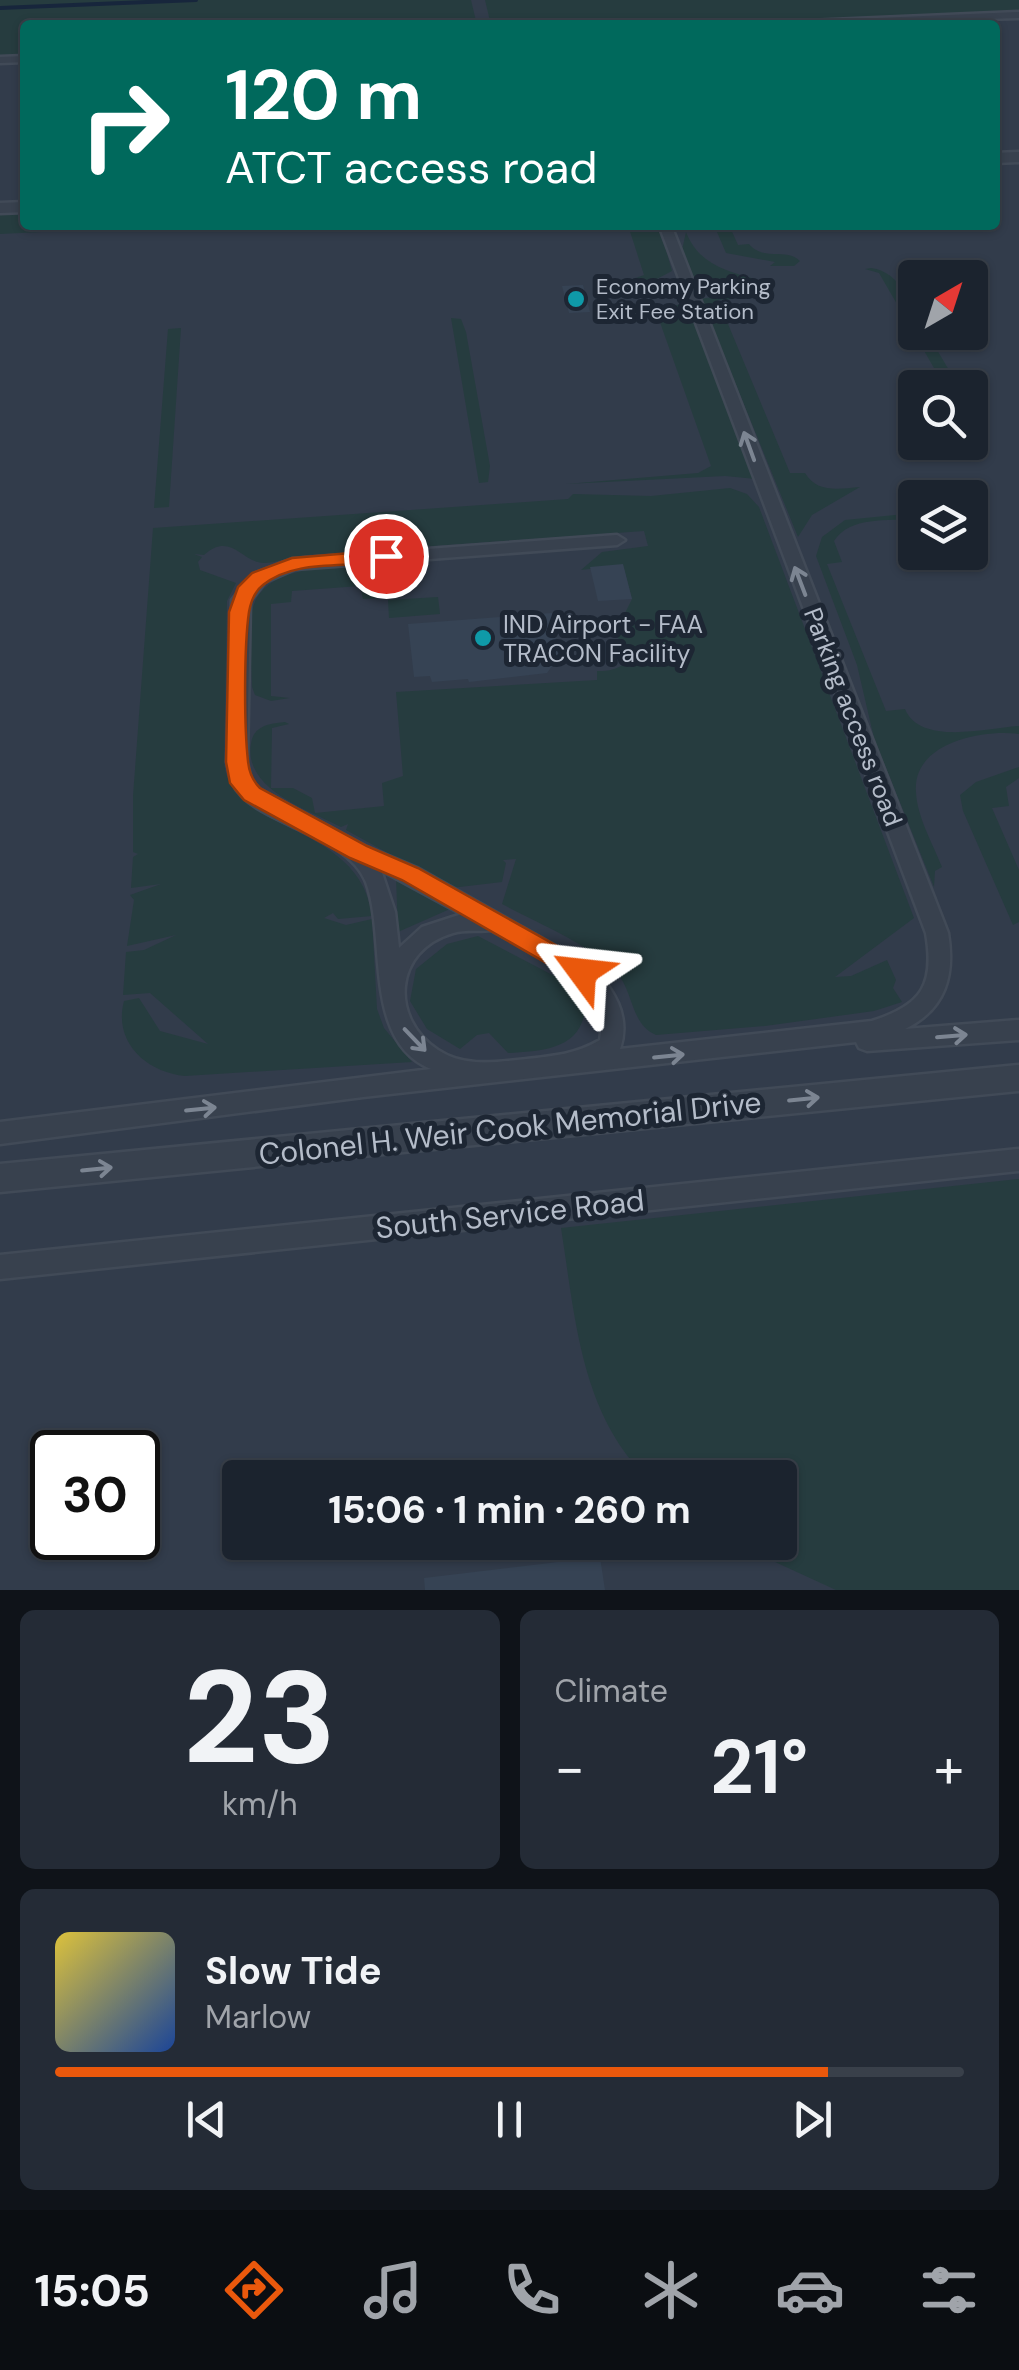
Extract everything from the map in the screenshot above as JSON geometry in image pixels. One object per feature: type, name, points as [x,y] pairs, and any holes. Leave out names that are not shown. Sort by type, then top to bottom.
[{"type":"street","points":[[902,20],[1019,15]]},
{"type":"street","name":"Parking access road","points":[[668,230],[936,933],[942,967],[924,1006],[909,1020],[872,1032],[715,1052]]},
{"type":"street","points":[[565,1067],[597,1056],[610,1046],[616,1030],[604,995],[582,972],[410,874],[358,852],[252,794],[242,783],[237,762],[239,612],[246,591],[268,572],[308,561],[617,540]]},
{"type":"street","points":[[358,852],[378,881],[394,1008],[406,1034],[422,1049],[458,1069],[496,1074]]},
{"type":"street","points":[[392,987],[404,954],[449,924],[472,920],[512,932]]},
{"type":"street","points":[[0,1133],[363,1087],[715,1052],[1019,1030]]},
{"type":"street","name":"Colonel H. Weir Cook Memorial Drive","points":[[0,1178],[1019,1078]]},
{"type":"street","name":"South Service Road","points":[[0,1267],[1019,1160]]},
{"type":"shaded area","points":[[0,0],[1019,0],[1019,1590],[0,1590]]},
{"type":"green space","points":[[0,0],[471,0],[476,20],[20,20],[20,55],[0,56]]},
{"type":"green space","points":[[485,0],[1019,0],[1019,12],[841,20],[490,20]]},
{"type":"green space","points":[[20,213],[20,230],[83,230],[0,234],[0,215]]},
{"type":"green space","points":[[630,230],[660,230],[672,271],[649,283],[595,287],[594,282],[633,279],[644,275]]},
{"type":"green space","points":[[716,230],[731,230],[738,245],[749,244],[761,252],[788,255],[800,261],[794,266],[770,266],[775,262],[726,253]]},
{"type":"green space","points":[[686,232],[706,259],[725,270],[758,280],[699,294],[682,250]]},
{"type":"green space","points":[[865,269],[882,271],[898,283],[898,306],[879,273]]},
{"type":"green space","points":[[729,294],[731,299],[718,300],[790,473],[805,473],[816,484],[829,488],[860,487],[812,515],[798,537],[701,299]]},
{"type":"green space","points":[[688,302],[756,479],[725,476],[566,484],[698,473],[711,466],[656,311]]},
{"type":"green space","points":[[451,318],[461,319],[466,332],[490,466],[488,482],[479,483]]},
{"type":"green space","points":[[181,328],[169,507],[154,508],[168,329]]},
{"type":"green space","points":[[924,350],[937,350],[949,370],[935,370]]},
{"type":"green space","points":[[730,488],[747,494],[759,507],[914,918],[835,977],[851,976],[887,960],[896,980],[893,988],[902,1002],[874,1011],[765,1026],[656,1035],[641,1023],[622,980],[604,961],[502,904],[516,859],[503,860],[506,863],[502,882],[451,888],[346,830],[348,824],[341,827],[279,795],[265,784],[256,771],[251,756],[254,734],[266,726],[285,722],[289,724],[272,728],[271,788],[293,788],[312,798],[315,813],[384,806],[382,783],[403,776],[396,692],[597,680],[597,671],[620,666],[628,659],[629,647],[613,634],[628,631],[625,613],[632,599],[623,565],[581,570],[602,552],[648,546],[644,531],[306,555],[264,563],[222,546],[204,555],[194,554],[202,557],[198,562],[200,570],[236,583],[227,601],[224,762],[232,786],[248,804],[345,862],[362,885],[372,916],[338,919],[333,913],[324,918],[346,925],[372,919],[377,1009],[384,1028],[412,1062],[185,1076],[157,1068],[136,1052],[128,1042],[122,1016],[124,1001],[139,998],[160,1031],[208,1044],[150,993],[123,995],[126,952],[144,950],[176,935],[127,946],[134,900],[130,895],[161,884],[131,888],[133,857],[138,854],[133,852],[133,796],[153,528],[568,499],[573,494],[651,496]]},
{"type":"green space","points":[[898,515],[898,520],[870,521],[841,533],[834,541],[842,562],[827,564],[886,711],[905,709],[925,728],[939,731],[1019,726],[1019,734],[987,734],[952,743],[925,762],[918,775],[919,811],[942,867],[935,871],[934,887],[874,738],[857,665],[816,556],[822,537],[845,520]]},
{"type":"green space","points":[[359,566],[381,576],[382,598],[363,599],[360,586],[292,591],[291,602],[271,604],[271,696],[290,698],[271,701],[255,695],[250,626],[260,594],[270,584],[299,572]]},
{"type":"green space","points":[[438,597],[440,614],[389,618],[388,600]]},
{"type":"green space","points":[[1019,767],[1019,778],[1006,787],[1009,806],[992,808],[1019,870],[1019,922],[1013,925],[963,811],[960,795],[976,782]]},
{"type":"green space","points":[[396,877],[448,905],[445,906],[450,909],[398,932]]},
{"type":"green space","points":[[478,936],[577,991],[585,1010],[576,1033],[557,1046],[508,1053],[489,1033],[477,1035],[460,1049],[427,1029],[410,1001],[416,969],[447,944]]},
{"type":"green space","points":[[1019,1179],[1019,1590],[836,1590],[771,1560],[797,1560],[797,1460],[632,1460],[607,1422],[584,1360],[561,1228]]},
{"type":"building","name":"Economy Parking Exit Fee Station","points":[[583,285],[590,312],[569,313],[562,286]]},
{"type":"building","points":[[623,564],[632,599],[598,601],[590,567]]},
{"type":"building","name":"IND Airport - FAA TRACON Facility","points":[[552,613],[560,666],[552,666],[547,673],[469,682],[432,682],[430,676],[414,677],[408,624]]},
{"type":"building","points":[[600,1560],[605,1590],[425,1590],[424,1578]]},
{"type":"waterway","points":[[0,8],[196,0]]},
{"type":"place","name":"Economy Parking Exit Fee Station","points":[[576,299]]},
{"type":"place","name":"IND Airport - FAA TRACON Facility","points":[[483,638]]},
{"type":"route","points":[[386,556],[292,564],[259,578],[246,591],[239,612],[237,762],[242,783],[252,794],[358,852],[410,874],[582,972]]}]
